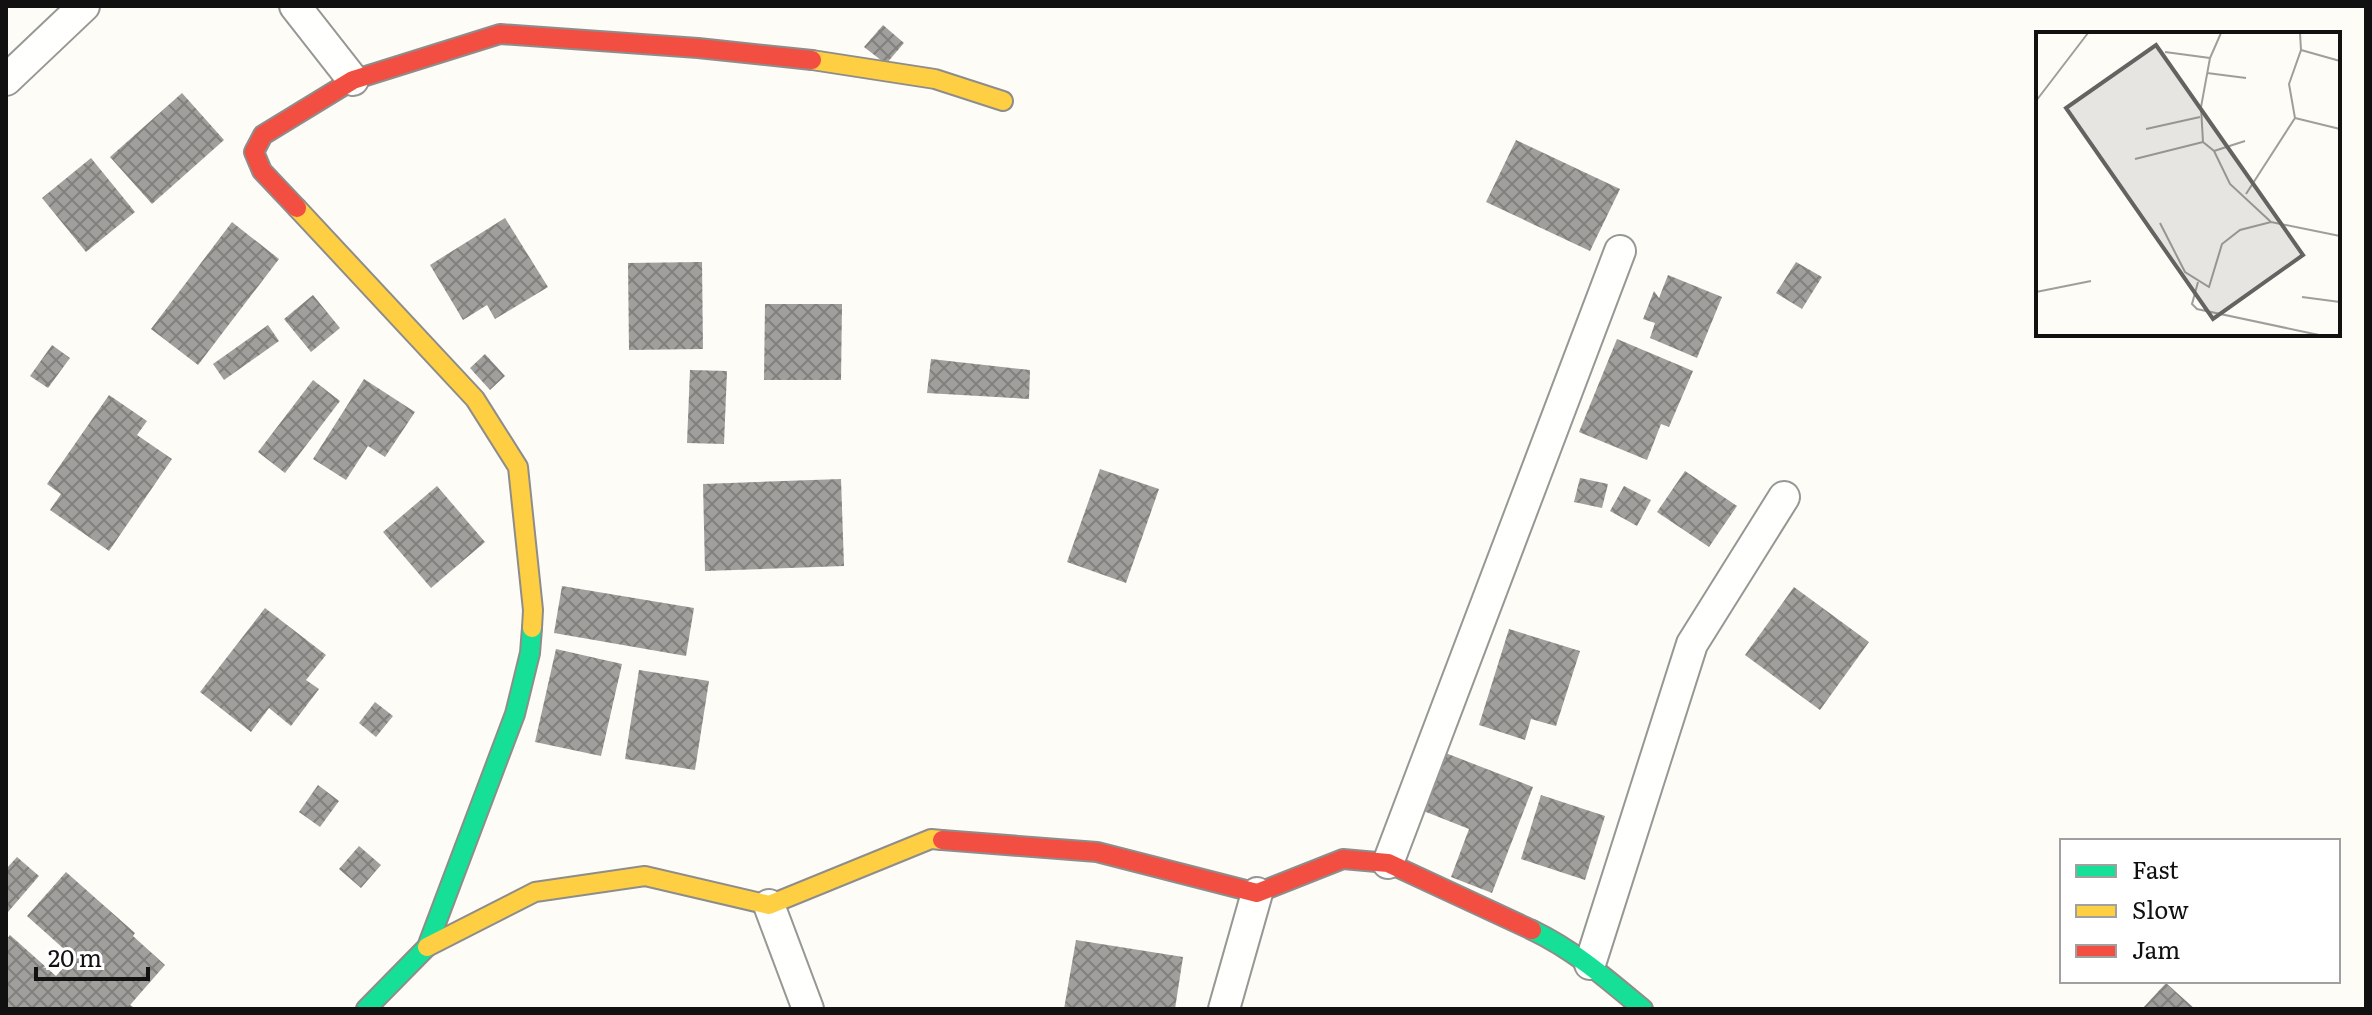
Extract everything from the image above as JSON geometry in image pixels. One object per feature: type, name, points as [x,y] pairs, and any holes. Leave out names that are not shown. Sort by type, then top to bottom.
[{"type":"street","points":[[6,80],[84,6]]},
{"type":"street","points":[[295,6],[353,80]]},
{"type":"street","points":[[427,947],[515,714],[530,653],[533,610],[518,467],[475,399],[262,171],[254,152],[263,135],[353,80],[500,34],[797,58],[935,79],[1003,101]]},
{"type":"street","points":[[1388,863],[1620,251]]},
{"type":"street","points":[[1590,964],[1692,644],[1784,497]]},
{"type":"street","points":[[366,1009],[427,947],[535,892],[645,876],[769,905],[931,839],[1097,852],[1257,893],[1343,859],[1388,863],[1560,943],[1643,1009]]},
{"type":"street","points":[[1224,1009],[1257,893]]},
{"type":"street","points":[[769,905],[808,1009]]},
{"type":"building","points":[[883,25],[904,43],[886,64],[864,47]]},
{"type":"building","points":[[182,93],[224,140],[152,204],[110,157]]},
{"type":"building","points":[[1516,140],[1620,189],[1590,251],[1486,202]]},
{"type":"building","points":[[91,158],[135,212],[86,252],[42,198]]},
{"type":"building","points":[[505,218],[548,287],[495,319],[487,305],[463,320],[430,265]]},
{"type":"building","points":[[232,222],[279,259],[198,365],[151,329]]},
{"type":"building","points":[[702,262],[703,349],[629,350],[628,263]]},
{"type":"building","points":[[1796,262],[1822,277],[1802,309],[1776,293]]},
{"type":"building","points":[[1668,275],[1722,297],[1697,358],[1650,338],[1655,323],[1643,319],[1654,291],[1659,298]]},
{"type":"building","points":[[313,295],[340,328],[311,352],[284,319]]},
{"type":"building","points":[[765,304],[842,304],[841,380],[764,380]]},
{"type":"building","points":[[268,325],[279,341],[224,380],[213,364]]},
{"type":"building","points":[[1617,339],[1693,371],[1669,427],[1661,424],[1647,460],[1579,432]]},
{"type":"building","points":[[52,345],[70,358],[48,388],[30,376]]},
{"type":"building","points":[[485,354],[505,376],[490,390],[470,368]]},
{"type":"building","points":[[931,359],[1030,370],[1029,399],[927,393]]},
{"type":"building","points":[[690,370],[727,371],[724,444],[687,443]]},
{"type":"building","points":[[364,379],[415,412],[385,457],[368,446],[346,480],[313,459]]},
{"type":"building","points":[[313,380],[340,401],[285,473],[258,452]]},
{"type":"building","points":[[109,395],[147,421],[137,435],[172,459],[109,551],[50,510],[61,494],[47,484]]},
{"type":"building","points":[[1100,469],[1159,489],[1126,583],[1067,562]]},
{"type":"building","points":[[1685,471],[1737,506],[1709,547],[1657,512]]},
{"type":"building","points":[[1580,478],[1608,484],[1602,508],[1574,502]]},
{"type":"building","points":[[841,479],[844,566],[705,571],[703,484]]},
{"type":"building","points":[[437,486],[485,542],[431,588],[383,532]]},
{"type":"building","points":[[1624,486],[1651,500],[1637,526],[1610,511]]},
{"type":"building","points":[[562,586],[694,608],[686,656],[554,633]]},
{"type":"building","points":[[1794,587],[1869,642],[1820,710],[1745,655]]},
{"type":"building","points":[[265,608],[326,655],[306,680],[319,689],[291,726],[269,708],[251,732],[200,692]]},
{"type":"building","points":[[1509,629],[1580,651],[1556,726],[1531,719],[1525,740],[1479,725]]},
{"type":"building","points":[[556,649],[622,664],[601,756],[535,742]]},
{"type":"building","points":[[639,670],[709,681],[695,770],[625,759]]},
{"type":"building","points":[[375,702],[393,716],[376,737],[359,723]]},
{"type":"building","points":[[1443,752],[1533,787],[1492,893],[1451,877],[1469,829],[1421,810]]},
{"type":"building","points":[[318,785],[339,801],[320,827],[299,812]]},
{"type":"building","points":[[1541,795],[1605,816],[1585,880],[1521,859]]},
{"type":"building","points":[[359,846],[381,865],[361,888],[339,869]]},
{"type":"building","points":[[17,857],[39,876],[8,912],[6,869]]},
{"type":"building","points":[[66,872],[135,933],[133,936],[165,965],[130,1005],[136,1009],[10,1009],[6,1005],[6,940],[10,935],[56,976],[73,957],[27,916]]},
{"type":"building","points":[[1076,940],[1183,957],[1175,1009],[1064,1009]]},
{"type":"building","points":[[2166,983],[2195,1009],[2142,1009]]},
{"type":"traffic: fast","points":[[366,1009],[427,947],[515,714],[530,653],[532,628]]},
{"type":"traffic: fast","points":[[1532,930],[1576,956],[1643,1009]]},
{"type":"traffic: slow","points":[[812,60],[935,79],[1003,101]]},
{"type":"traffic: slow","points":[[297,208],[475,399],[518,467],[533,610],[532,628]]},
{"type":"traffic: slow","points":[[427,947],[535,892],[645,876],[769,905],[931,839],[942,840]]},
{"type":"traffic: jam","points":[[297,208],[262,171],[254,152],[263,135],[353,80],[500,34],[698,48],[812,60]]},
{"type":"traffic: jam","points":[[942,840],[1097,852],[1257,893],[1343,859],[1388,863],[1532,930]]}]
